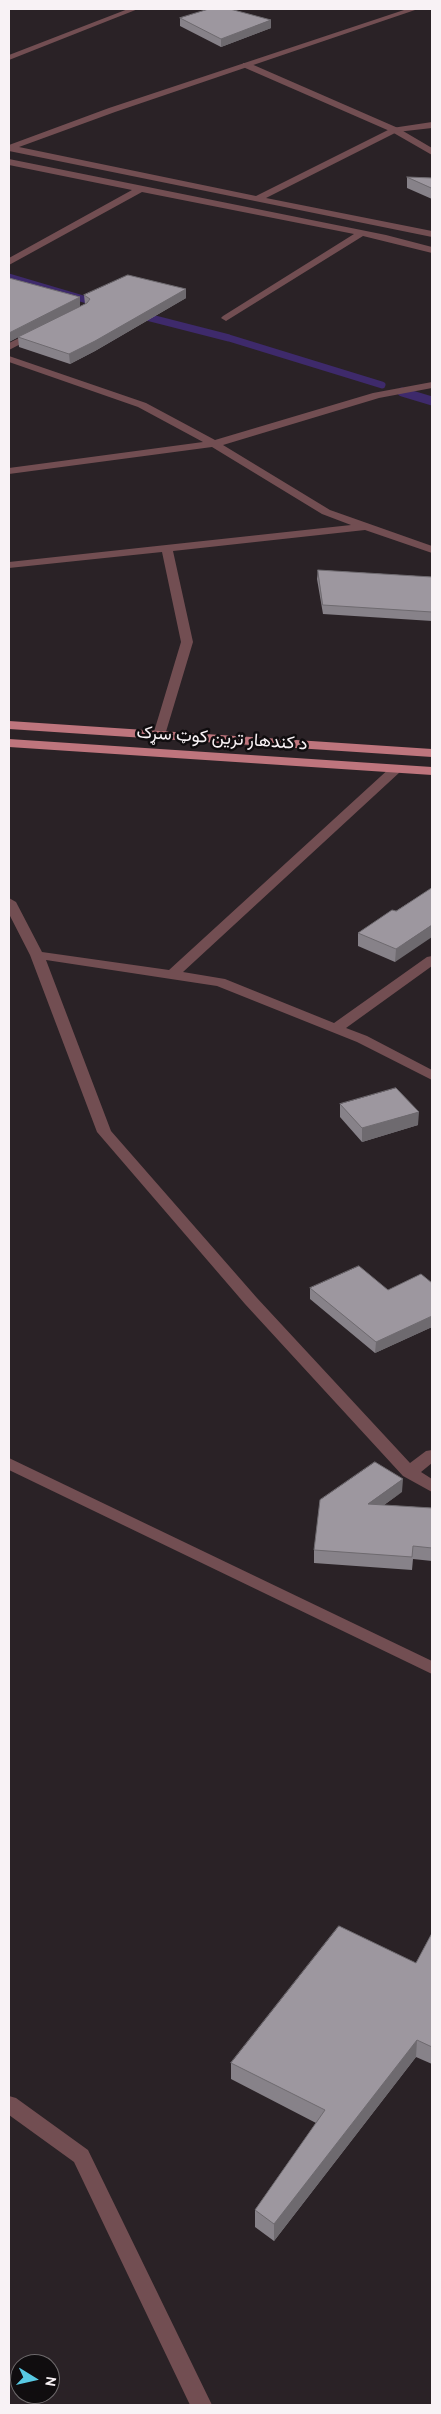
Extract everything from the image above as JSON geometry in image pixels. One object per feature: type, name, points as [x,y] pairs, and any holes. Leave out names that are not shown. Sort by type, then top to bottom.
[{"type":"main road","name":"د کندهار ترين کوټ سړک","points":[[9,725],[432,752]]},
{"type":"main road","name":"د کندهار ترين کوټ سړک","points":[[9,743],[432,772]]},
{"type":"street","points":[[9,58],[134,9]]},
{"type":"street","points":[[9,148],[112,110],[414,9]]},
{"type":"street","points":[[246,65],[395,130],[432,152]]},
{"type":"street","points":[[258,198],[395,130],[432,125]]},
{"type":"street","points":[[9,148],[432,234]]},
{"type":"street","points":[[9,162],[362,233],[432,250]]},
{"type":"street","points":[[9,262],[140,189]]},
{"type":"street","points":[[226,318],[362,233]]},
{"type":"street","points":[[9,347],[42,330]]},
{"type":"street","points":[[9,359],[142,405],[214,444],[326,512],[432,550]]},
{"type":"street","points":[[9,471],[214,444],[377,395],[432,385]]},
{"type":"street","points":[[9,565],[366,526]]},
{"type":"street","points":[[159,735],[187,642],[167,548]]},
{"type":"street","points":[[173,974],[396,769]]},
{"type":"street","points":[[9,902],[37,955],[104,1132],[251,1301],[408,1472],[432,1486]]},
{"type":"street","points":[[37,955],[220,982],[362,1039],[432,1076]]},
{"type":"street","points":[[336,1028],[432,960]]},
{"type":"street","points":[[408,1472],[432,1455]]},
{"type":"street","points":[[9,1463],[432,1668]]},
{"type":"street","points":[[9,2104],[82,2156],[201,2405]]},
{"type":"building","points":[[209,9],[230,9],[271,20],[221,39],[180,18]]},
{"type":"building","points":[[407,177],[432,178],[432,188]]},
{"type":"building","points":[[128,275],[186,289],[69,354],[18,337],[87,303],[90,299],[84,295]]},
{"type":"building","points":[[9,278],[80,297],[9,333]]},
{"type":"building","points":[[318,570],[432,577],[432,612],[323,605]]},
{"type":"building","points":[[432,888],[432,925],[396,949],[358,933],[392,910],[396,911]]},
{"type":"building","points":[[396,1088],[419,1112],[362,1128],[340,1104]]},
{"type":"building","points":[[359,1266],[388,1290],[421,1274],[432,1283],[432,1316],[376,1342],[310,1288]]},
{"type":"building","points":[[375,1462],[403,1479],[368,1504],[432,1508],[432,1548],[413,1546],[412,1557],[314,1550],[320,1500]]},
{"type":"building","points":[[339,1926],[416,1963],[432,1933],[432,2047],[417,2040],[274,2224],[255,2210],[325,2110],[231,2063]]},
{"type":"waterway","points":[[9,277],[97,303]]},
{"type":"waterway","points":[[139,315],[229,338],[382,385]]},
{"type":"waterway","points":[[405,393],[402,392],[432,401]]}]
